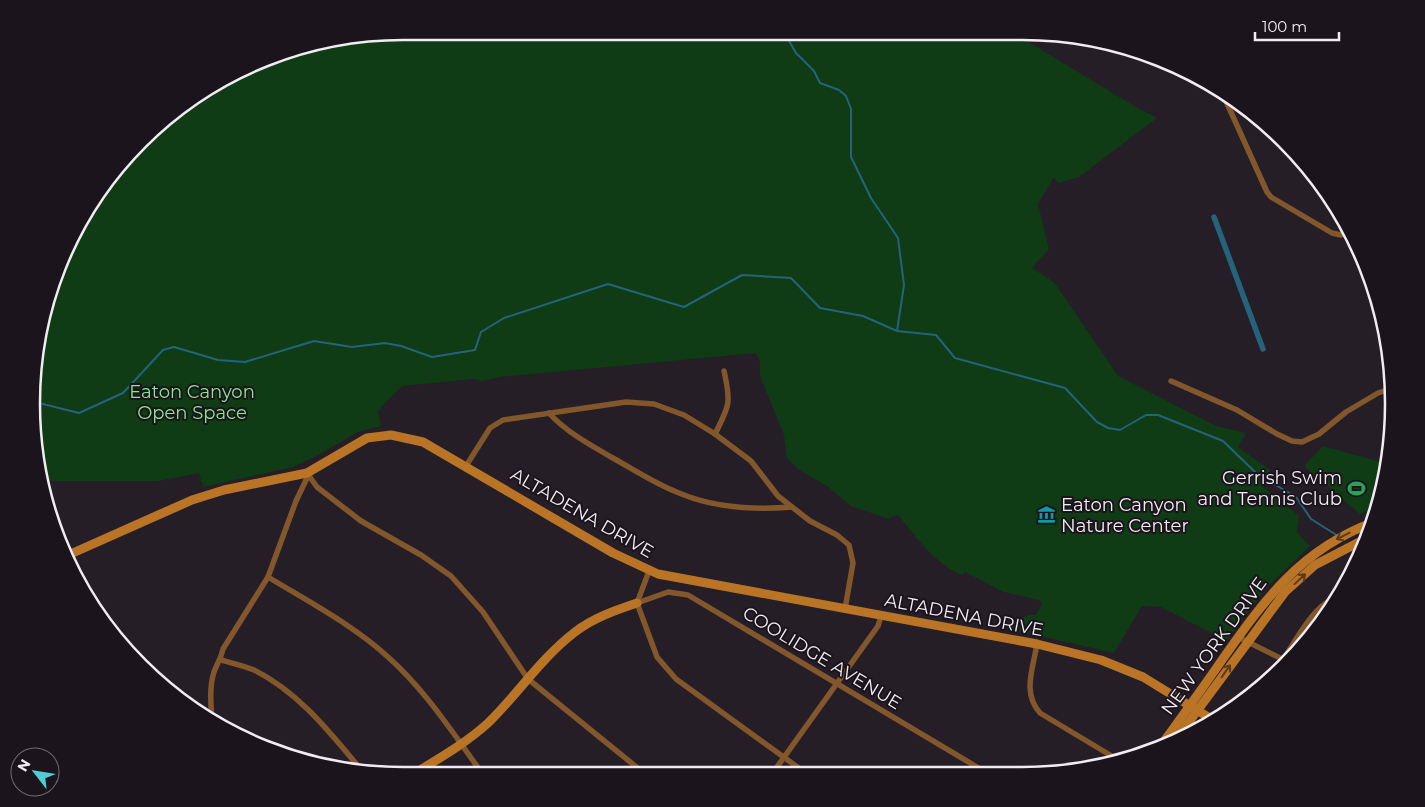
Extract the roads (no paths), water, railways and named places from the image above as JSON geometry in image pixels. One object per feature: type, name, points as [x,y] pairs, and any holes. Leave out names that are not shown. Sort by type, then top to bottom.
[{"type":"main road","name":"ALTADENA DRIVE","points":[[72,553],[202,496],[307,472],[352,445],[378,436],[414,438],[466,466],[613,553],[649,571],[682,580],[1037,644],[1101,660],[1143,677],[1206,716]]},
{"type":"main road","name":"NEW YORK DRIVE","points":[[1184,729],[1198,711],[1242,640],[1283,580],[1326,545],[1364,526]]},
{"type":"main road","name":"NEW YORK DRIVE","points":[[1168,736],[1242,640],[1285,592],[1314,565],[1357,543]]},
{"type":"main road","points":[[425,767],[462,744],[496,715],[551,654],[576,631],[598,618],[637,603]]},
{"type":"street","points":[[1227,104],[1271,197],[1332,234],[1343,234]]},
{"type":"street","points":[[715,434],[729,406],[729,394],[724,371]]},
{"type":"street","points":[[1171,380],[1237,410],[1276,434],[1292,441],[1302,442],[1319,434],[1346,412],[1384,391]]},
{"type":"street","points":[[466,466],[486,434],[496,423],[514,417],[626,402],[654,404],[684,415],[715,434],[751,461],[778,496],[810,521],[837,535],[849,545],[853,563],[845,609]]},
{"type":"street","points":[[549,413],[575,434],[679,494],[701,500],[758,510],[792,507]]},
{"type":"street","points":[[211,711],[210,701],[214,672],[221,660],[224,649],[268,578],[296,501],[307,478],[307,472]]},
{"type":"street","points":[[307,472],[318,487],[361,521],[421,554],[458,583],[483,612],[528,679],[636,767]]},
{"type":"street","points":[[649,571],[637,603],[657,657],[676,679],[798,767]]},
{"type":"street","points":[[268,578],[342,623],[382,652],[418,688],[478,767]]},
{"type":"street","name":"COOLIDGE AVENUE","points":[[637,603],[668,592],[688,596],[977,767]]},
{"type":"street","points":[[1301,636],[1312,617],[1325,603]]},
{"type":"street","points":[[777,767],[878,626],[881,616]]},
{"type":"street","points":[[1242,640],[1281,659]]},
{"type":"street","points":[[1037,644],[1029,689],[1033,706],[1040,713],[1112,756]]},
{"type":"street","points":[[221,660],[254,670],[286,691],[317,716],[356,764]]},
{"type":"waterway","points":[[789,40],[796,53],[814,71],[820,83],[839,90],[846,96],[851,109],[851,157],[871,198],[898,238],[904,285],[897,331]]},
{"type":"waterway","points":[[1214,217],[1263,349]]},
{"type":"waterway","points":[[40,403],[79,413],[123,393],[163,350],[174,347],[218,360],[245,362],[314,341],[352,347],[385,343],[401,346],[432,357],[475,350],[481,332],[504,318],[608,284],[684,307],[742,275],[791,278],[820,308],[863,316],[897,331],[936,335],[955,358],[1065,388],[1097,422],[1108,428],[1120,430],[1146,415],[1158,415],[1223,441],[1257,474],[1296,497],[1311,519],[1338,536]]},
{"type":"place","name":"Gerrish Swim and Tennis Club","points":[[1356,488]]},
{"type":"place","name":"Eaton Canyon Nature Center","points":[[1047,515]]},
{"type":"park label","name":"Eaton Canyon Open Space","points":[[192,402]]}]
